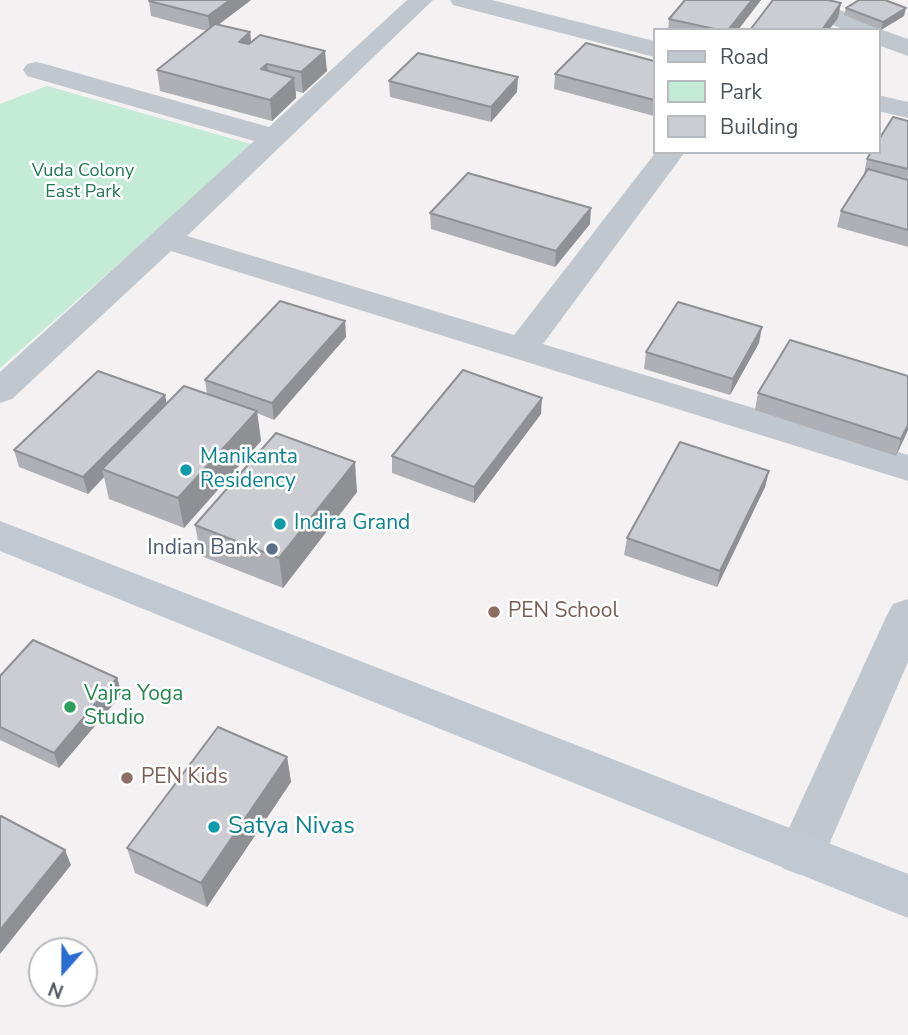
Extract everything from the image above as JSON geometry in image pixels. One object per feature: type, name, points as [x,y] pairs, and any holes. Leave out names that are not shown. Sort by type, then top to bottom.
[{"type":"main road","points":[[0,535],[908,896]]},
{"type":"street","points":[[0,391],[421,0]]},
{"type":"street","points":[[462,0],[652,49]]},
{"type":"street","points":[[529,19],[553,0]]},
{"type":"street","points":[[799,0],[862,28]]},
{"type":"street","points":[[880,36],[908,48]]},
{"type":"street","points":[[36,70],[273,137]]},
{"type":"street","points":[[880,103],[908,110]]},
{"type":"street","points":[[521,349],[669,154]]},
{"type":"street","points":[[165,239],[908,468]]},
{"type":"street","points":[[801,854],[908,615]]},
{"type":"green space","name":"Vuda Colony East Park","points":[[47,86],[254,145],[0,368],[0,104]]},
{"type":"building","points":[[150,0],[230,0],[208,16]]},
{"type":"building","points":[[685,0],[752,0],[730,28],[710,28],[669,19]]},
{"type":"building","points":[[773,0],[828,0],[841,3],[823,28],[752,28]]},
{"type":"building","points":[[859,0],[885,0],[906,8],[883,22],[846,8]]},
{"type":"building","points":[[215,24],[250,32],[239,42],[249,44],[260,35],[325,51],[301,72],[267,64],[261,69],[294,78],[270,100],[157,70]]},
{"type":"building","points":[[586,43],[652,60],[652,99],[555,74]]},
{"type":"building","points":[[418,53],[518,77],[491,107],[389,81]]},
{"type":"building","points":[[893,117],[908,121],[908,169],[867,159],[870,154],[880,154],[880,138]]},
{"type":"building","points":[[868,169],[908,180],[908,230],[841,211]]},
{"type":"building","points":[[468,173],[591,208],[556,251],[430,213]]},
{"type":"building","points":[[280,301],[345,321],[272,403],[205,380]]},
{"type":"building","points":[[678,302],[762,327],[733,379],[646,352]]},
{"type":"building","points":[[790,340],[908,376],[908,425],[901,439],[758,393]]},
{"type":"building","points":[[463,370],[542,398],[474,487],[392,456]]},
{"type":"building","points":[[98,371],[165,395],[83,477],[14,450]]},
{"type":"building","points":[[184,386],[257,411],[178,498],[102,469]]},
{"type":"building","points":[[276,433],[355,462],[279,558],[195,525]]},
{"type":"building","points":[[680,442],[769,471],[720,571],[627,538]]},
{"type":"building","points":[[33,640],[117,678],[54,753],[0,727],[0,676]]},
{"type":"building","name":"Satya Nivas","points":[[218,727],[287,757],[201,883],[127,848]]},
{"type":"building","points":[[0,817],[65,850],[0,930]]},
{"type":"place","name":"Manikanta Residency","points":[[186,470]]},
{"type":"place","name":"Indira Grand","points":[[280,524]]},
{"type":"place","name":"Indian Bank","points":[[272,549]]},
{"type":"place","name":"PEN School","points":[[494,612]]},
{"type":"place","name":"Vajra Yoga Studio","points":[[70,707]]},
{"type":"place","name":"PEN Kids","points":[[127,778]]},
{"type":"place","name":"Satya Nivas","points":[[214,827]]}]
